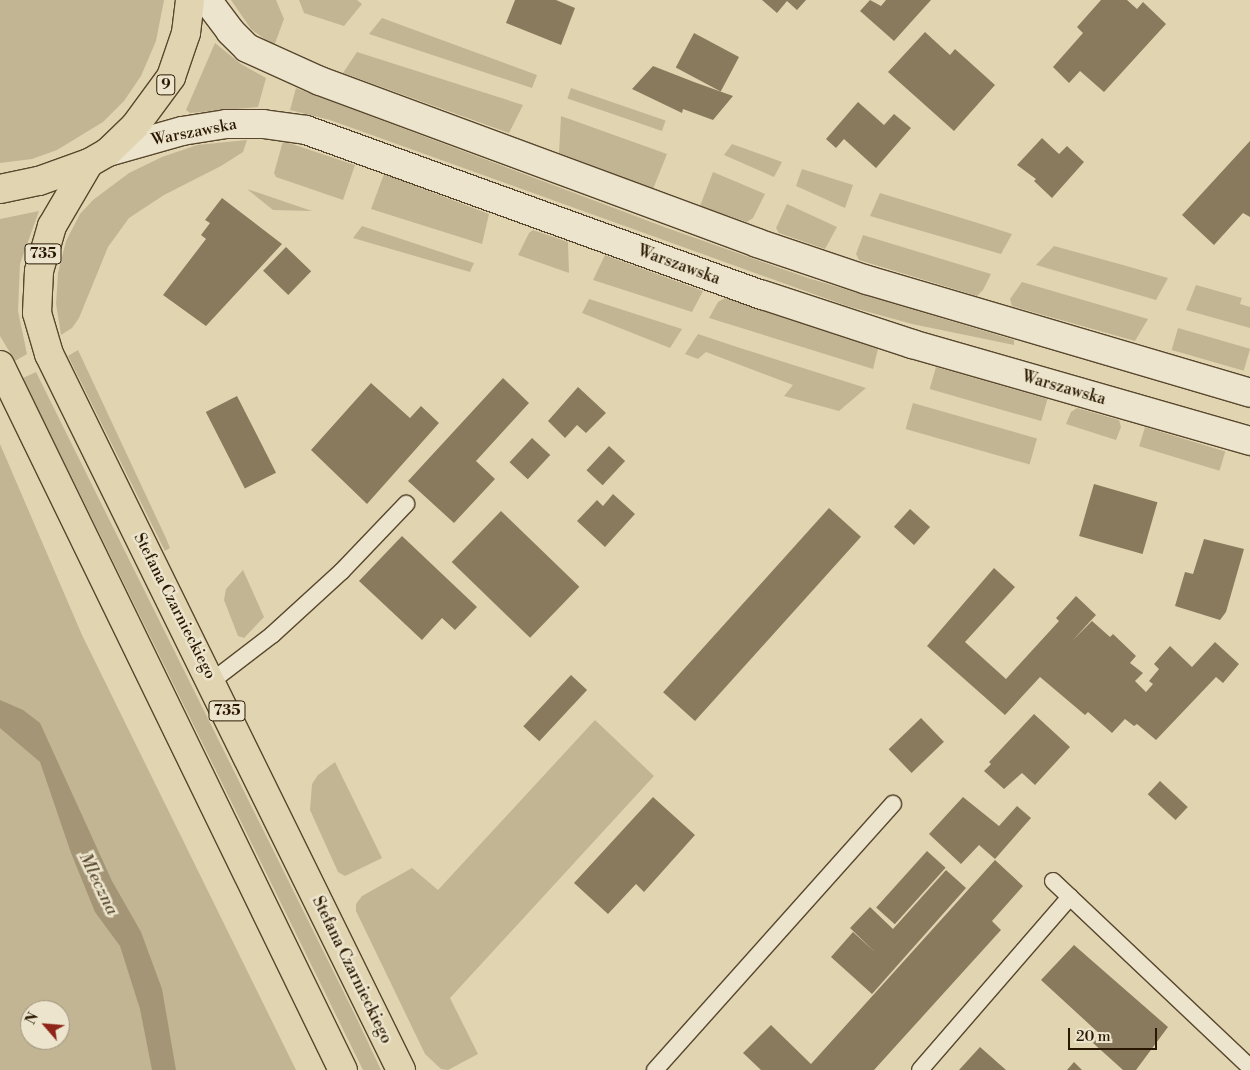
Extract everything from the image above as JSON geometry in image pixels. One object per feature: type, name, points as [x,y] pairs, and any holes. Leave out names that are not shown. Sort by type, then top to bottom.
[{"type":"main road","name":"9","points":[[0,189],[39,181],[98,157],[146,114],[170,77],[186,33],[190,0]]},
{"type":"main road","points":[[207,0],[230,31],[247,48],[320,81],[757,243],[867,280],[1250,393]]},
{"type":"main road","name":"Warszawska","points":[[98,157],[226,124],[263,124],[306,130],[772,298],[912,344],[1250,441]]},
{"type":"main road","name":"Stefana Czarnieckiego","points":[[98,157],[67,196],[47,240],[39,271],[38,313],[49,354],[212,681],[401,1070]]},
{"type":"main road","points":[[0,365],[343,1070]]},
{"type":"lane","points":[[212,681],[272,635],[342,571],[406,504]]},
{"type":"lane","points":[[655,1070],[893,804]]},
{"type":"lane","points":[[1053,881],[1250,1067]]},
{"type":"lane","points":[[920,1070],[1070,897]]},
{"type":"shaded area","points":[[0,0],[164,0],[156,41],[141,76],[124,101],[103,122],[57,150],[32,159],[0,163]]},
{"type":"shaded area","points":[[231,0],[276,0],[284,19],[274,46],[251,29]]},
{"type":"shaded area","points":[[299,0],[357,0],[362,4],[344,26],[304,13]]},
{"type":"shaded area","points":[[382,18],[537,75],[532,88],[369,34]]},
{"type":"shaded area","points":[[215,43],[241,64],[266,78],[258,107],[190,113],[186,110]]},
{"type":"shaded area","points":[[357,52],[523,105],[509,133],[343,73]]},
{"type":"shaded area","points":[[296,88],[667,228],[808,278],[1014,340],[1014,345],[912,324],[847,306],[330,120],[290,110]]},
{"type":"shaded area","points":[[571,88],[666,121],[662,131],[567,98]]},
{"type":"shaded area","points":[[561,116],[667,154],[653,189],[559,153]]},
{"type":"shaded area","points":[[247,140],[243,152],[221,166],[164,195],[129,218],[108,247],[79,318],[72,328],[61,335],[56,304],[58,273],[66,241],[80,214],[93,200],[129,173],[162,157],[197,145]]},
{"type":"shaded area","points":[[283,141],[355,165],[343,200],[276,177],[274,173]]},
{"type":"shaded area","points":[[732,144],[782,162],[774,177],[724,155]]},
{"type":"shaded area","points":[[802,169],[853,185],[845,208],[796,186]]},
{"type":"shaded area","points":[[713,172],[765,194],[753,218],[747,222],[700,206]]},
{"type":"shaded area","points":[[384,174],[489,214],[482,244],[371,209]]},
{"type":"shaded area","points":[[247,189],[312,211],[273,210]]},
{"type":"shaded area","points":[[880,193],[1012,234],[1001,254],[870,216]]},
{"type":"shaded area","points":[[787,204],[837,227],[825,249],[779,233],[776,228]]},
{"type":"shaded area","points":[[39,211],[20,264],[18,311],[27,354],[15,361],[0,336],[0,219]]},
{"type":"shaded area","points":[[362,226],[474,263],[470,272],[353,238]]},
{"type":"shaded area","points":[[533,230],[568,242],[569,273],[518,255],[529,233]]},
{"type":"shaded area","points":[[863,235],[991,274],[983,290],[977,296],[859,260],[856,254]]},
{"type":"shaded area","points":[[1054,246],[1168,278],[1156,300],[1036,265]]},
{"type":"shaded area","points":[[605,255],[703,291],[692,312],[593,280]]},
{"type":"shaded area","points":[[1022,282],[1148,319],[1135,341],[1012,306],[1010,299]]},
{"type":"shaded area","points":[[1196,285],[1242,298],[1240,304],[1250,307],[1250,328],[1186,310]]},
{"type":"shaded area","points":[[725,298],[878,349],[873,369],[709,318],[718,302]]},
{"type":"shaded area","points":[[589,299],[682,329],[670,348],[582,313]]},
{"type":"shaded area","points":[[1178,328],[1250,349],[1244,371],[1172,350]]},
{"type":"shaded area","points":[[698,334],[866,388],[839,411],[784,396],[793,385],[706,352],[698,359],[685,354]]},
{"type":"shaded area","points":[[78,350],[165,536],[170,548],[165,551],[68,356]]},
{"type":"shaded area","points":[[936,367],[1048,399],[1041,421],[930,389]]},
{"type":"shaded area","points":[[36,372],[381,1070],[363,1070],[23,378]]},
{"type":"shaded area","points":[[913,403],[1037,439],[1030,465],[906,429]]},
{"type":"shaded area","points":[[1077,408],[1119,420],[1121,427],[1116,440],[1066,424],[1071,412]]},
{"type":"shaded area","points":[[1145,427],[1225,452],[1219,471],[1139,446]]},
{"type":"shaded area","points":[[0,444],[82,635],[296,1070],[0,1070]]},
{"type":"shaded area","points":[[243,570],[264,617],[244,638],[238,636],[224,600],[226,589]]},
{"type":"shaded area","points":[[595,720],[654,776],[450,998],[478,1054],[448,1070],[441,1069],[425,1054],[356,911],[356,904],[362,896],[412,868],[438,890]]},
{"type":"shaded area","points":[[335,762],[382,858],[345,876],[338,872],[310,810],[312,784],[318,775]]},
{"type":"water","name":"Mleczna","points":[[0,700],[23,710],[40,723],[112,881],[141,932],[162,989],[176,1070],[152,1070],[140,1009],[120,946],[95,912],[71,853],[40,762],[0,728]]},
{"type":"building","points":[[515,0],[556,0],[575,8],[561,45],[506,23]]},
{"type":"building","points":[[762,0],[806,0],[797,10],[787,1],[777,13]]},
{"type":"building","points":[[870,0],[881,6],[886,0],[931,0],[894,41],[860,11]]},
{"type":"building","points":[[1101,0],[1127,0],[1137,9],[1143,2],[1166,24],[1104,92],[1080,71],[1069,83],[1053,67],[1083,33],[1077,27]]},
{"type":"building","points":[[925,32],[950,55],[955,49],[995,85],[954,131],[888,72]]},
{"type":"building","points":[[694,33],[739,57],[721,91],[676,67]]},
{"type":"building","points":[[653,66],[733,96],[713,120],[683,109],[682,113],[632,89]]},
{"type":"building","points":[[858,102],[884,125],[894,114],[911,128],[876,168],[844,139],[836,148],[826,139]]},
{"type":"building","points":[[1042,138],[1059,154],[1067,146],[1084,162],[1052,198],[1034,181],[1036,179],[1017,165]]},
{"type":"building","points":[[1250,141],[1250,217],[1243,213],[1214,245],[1182,215]]},
{"type":"building","points":[[222,198],[282,244],[206,326],[163,295],[206,239],[201,235],[210,223],[205,220]]},
{"type":"building","points":[[286,247],[311,271],[288,295],[263,271]]},
{"type":"building","points":[[503,378],[529,403],[476,461],[495,479],[454,523],[408,481]]},
{"type":"building","points":[[371,383],[410,418],[421,406],[439,423],[367,504],[311,450]]},
{"type":"building","points":[[578,387],[606,413],[586,433],[577,425],[565,438],[548,421]]},
{"type":"building","points":[[237,396],[276,473],[245,489],[206,412]]},
{"type":"building","points":[[532,438],[550,455],[528,479],[509,462]]},
{"type":"building","points":[[609,446],[625,461],[603,485],[586,470]]},
{"type":"building","points":[[1094,484],[1157,502],[1143,554],[1079,536]]},
{"type":"building","points":[[613,494],[635,514],[605,547],[577,521],[597,500],[603,506]]},
{"type":"building","points":[[829,508],[861,537],[695,721],[663,692]]},
{"type":"building","points":[[910,509],[930,527],[914,545],[894,527]]},
{"type":"building","points":[[501,511],[579,587],[530,638],[452,562]]},
{"type":"building","points":[[402,536],[477,607],[455,630],[442,618],[422,640],[359,581]]},
{"type":"building","points":[[1204,539],[1244,549],[1226,612],[1220,620],[1175,606],[1185,572],[1193,574]]},
{"type":"building","points":[[994,568],[1015,587],[965,642],[1006,679],[1059,621],[1056,618],[1076,596],[1096,615],[1072,641],[1092,621],[1110,637],[1113,634],[1136,656],[1130,663],[1143,673],[1135,681],[1146,692],[1153,684],[1149,681],[1159,669],[1154,664],[1170,646],[1192,667],[1215,642],[1239,664],[1223,683],[1216,677],[1156,740],[1137,724],[1134,726],[1125,719],[1112,733],[1088,712],[1085,715],[1040,677],[1005,715],[927,646]]},
{"type":"building","points":[[571,675],[587,690],[539,741],[523,726]]},
{"type":"building","points":[[1034,714],[1070,747],[1035,785],[1022,773],[1004,789],[984,771],[991,764],[989,762]]},
{"type":"building","points":[[921,718],[944,742],[912,773],[889,749]]},
{"type":"building","points":[[1160,781],[1188,807],[1176,820],[1148,794]]},
{"type":"building","points":[[653,797],[695,835],[644,892],[636,884],[608,914],[574,883]]},
{"type":"building","points":[[963,797],[999,826],[1017,806],[1031,818],[995,859],[979,845],[961,864],[929,834]]},
{"type":"building","points":[[927,851],[946,868],[895,924],[876,907]]},
{"type":"building","points":[[995,860],[1023,886],[992,921],[1001,930],[874,1070],[761,1070],[743,1053],[771,1025],[811,1064]]},
{"type":"building","points":[[946,870],[966,888],[872,994],[831,957],[853,932],[876,953],[850,928],[870,907],[893,929]]},
{"type":"building","points":[[1074,945],[1168,1027],[1136,1070],[1123,1070],[1093,1043],[1101,1035],[1041,980]]},
{"type":"building","points":[[980,1047],[1006,1070],[959,1070]]},
{"type":"building","points":[[1074,1062],[1082,1070],[1067,1070]]}]
